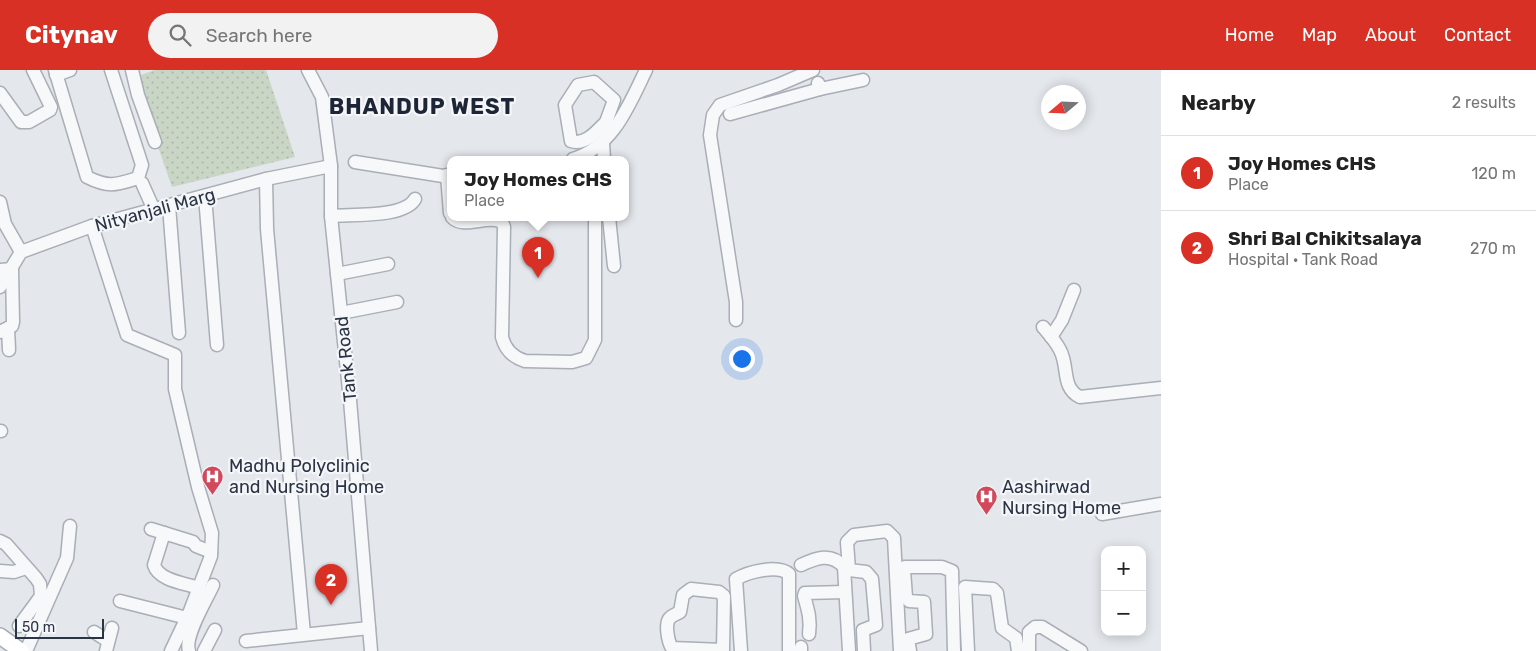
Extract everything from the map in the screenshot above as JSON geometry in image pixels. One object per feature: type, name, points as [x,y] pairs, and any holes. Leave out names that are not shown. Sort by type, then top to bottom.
[{"type":"main road","points":[[0,636],[21,651]]},
{"type":"street","points":[[0,93],[21,122],[29,122],[50,110],[51,106],[33,70]]},
{"type":"street","points":[[70,70],[55,72],[87,177],[102,185],[116,185],[138,178],[142,165],[112,70]]},
{"type":"street","points":[[132,70],[138,95],[155,142]]},
{"type":"street","name":"Tank Road","points":[[308,70],[322,97],[331,166],[331,216],[371,651]]},
{"type":"street","points":[[589,156],[646,70]]},
{"type":"street","points":[[736,320],[736,302],[710,135],[713,115],[720,105],[813,71],[820,89]]},
{"type":"street","points":[[730,114],[820,89],[863,80]]},
{"type":"street","points":[[604,156],[610,123],[594,82],[578,85],[567,98],[564,105],[571,141],[578,142],[586,139],[610,123]]},
{"type":"street","points":[[586,139],[588,156]]},
{"type":"street","points":[[354,162],[447,178]]},
{"type":"street","name":"Nityanjali Marg","points":[[20,252],[92,226],[266,180],[331,166]]},
{"type":"street","points":[[266,180],[267,229],[304,634]]},
{"type":"street","points":[[142,183],[154,210]]},
{"type":"street","points":[[205,196],[217,345]]},
{"type":"street","points":[[331,216],[399,212],[411,206],[416,199]]},
{"type":"street","points":[[0,202],[5,224],[20,252],[6,270],[0,287]]},
{"type":"street","points":[[169,206],[180,333]]},
{"type":"street","points":[[459,221],[473,221]]},
{"type":"street","points":[[500,221],[504,227],[502,337],[504,346],[519,359],[525,361],[572,362],[586,358],[595,340],[595,221]]},
{"type":"street","points":[[609,221],[614,266]]},
{"type":"street","points":[[92,226],[127,335],[175,355],[175,389],[198,487],[212,533],[211,552],[199,588],[172,651]]},
{"type":"street","points":[[337,274],[388,264]]},
{"type":"street","points":[[6,270],[13,322],[4,330],[9,350]]},
{"type":"street","points":[[1074,290],[1062,320],[1047,332],[1061,351],[1068,384],[1073,394],[1080,398],[1161,388]]},
{"type":"street","points":[[341,313],[397,302]]},
{"type":"street","points":[[1102,514],[1161,504]]},
{"type":"street","points":[[26,651],[67,558],[70,526]]},
{"type":"street","points":[[151,529],[193,542],[196,546],[211,552]]},
{"type":"street","points":[[864,651],[863,630],[876,625],[872,579],[866,572],[849,570],[847,542],[854,535],[887,531],[894,538],[900,651]]},
{"type":"street","points":[[164,533],[154,565],[155,569],[161,576],[199,588]]},
{"type":"street","points":[[0,541],[6,544],[40,584],[41,596],[19,626]]},
{"type":"street","points":[[801,565],[820,556],[838,560],[844,566],[849,651]]},
{"type":"street","points":[[910,651],[908,638],[926,634],[927,629],[924,602],[909,601],[906,597],[905,567],[942,567],[952,571],[954,651]]},
{"type":"street","points":[[0,571],[14,572],[26,568]]},
{"type":"street","points":[[741,651],[736,579],[748,574],[778,569],[785,570],[789,574],[797,650]]},
{"type":"street","points":[[189,651],[187,644],[190,634],[213,585]]},
{"type":"street","points":[[968,651],[965,586],[993,589],[997,593],[1002,628],[1016,638],[1018,651]]},
{"type":"street","points":[[691,589],[722,592],[724,596],[723,650],[672,648],[669,643],[668,621],[682,609],[684,591],[691,589]]},
{"type":"street","points":[[809,634],[810,621],[808,605],[804,596],[805,593],[845,592]]},
{"type":"street","points":[[120,600],[187,618]]},
{"type":"street","points":[[1029,651],[1030,632],[1035,627],[1042,627],[1081,651]]},
{"type":"street","points":[[107,646],[112,628]]},
{"type":"street","points":[[246,641],[369,628]]},
{"type":"street","points":[[215,630],[206,651],[215,651]]},
{"type":"street","points":[[94,632],[107,646]]},
{"type":"green space","points":[[155,70],[266,70],[295,157],[172,187],[141,98],[141,75]]},
{"type":"place","name":"Joy Homes CHS","points":[[538,278]]},
{"type":"place","name":"Madhu Polyclinic and Nursing Home","points":[[213,495]]},
{"type":"place","name":"Aashirwad Nursing Home","points":[[986,516]]},
{"type":"place","name":"Shri Bal Chikitsalaya","points":[[331,605]]},
{"type":"district","name":"BHANDUP WEST","points":[[422,106]]}]
